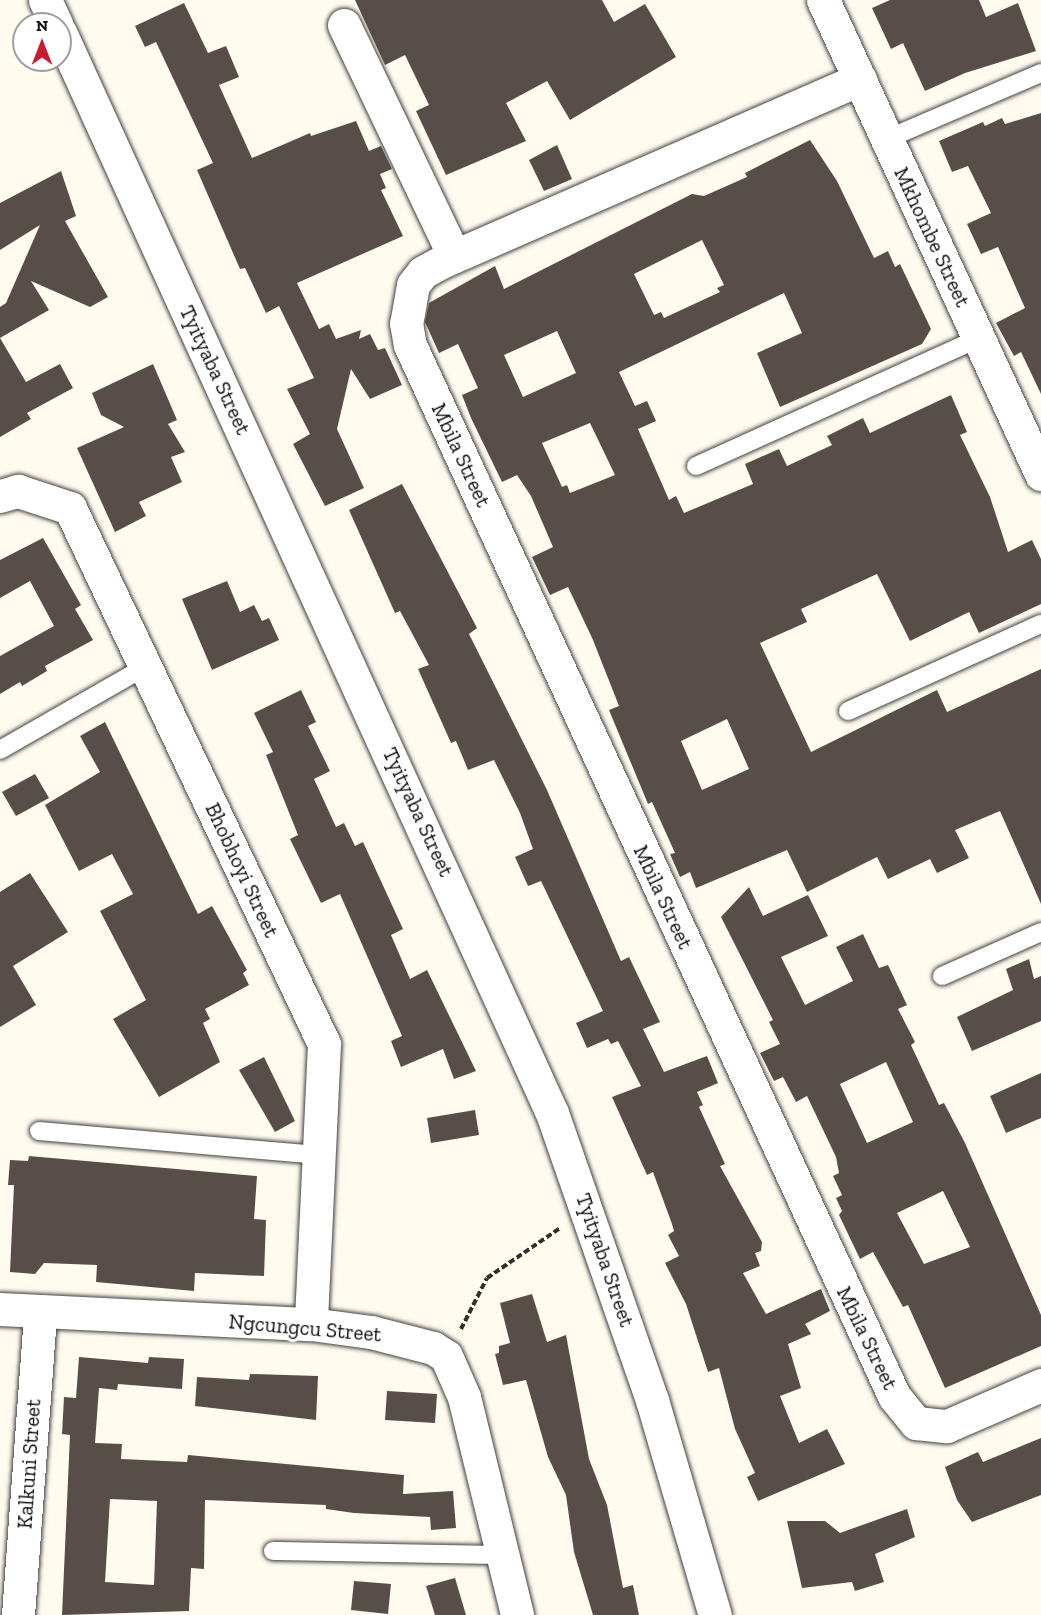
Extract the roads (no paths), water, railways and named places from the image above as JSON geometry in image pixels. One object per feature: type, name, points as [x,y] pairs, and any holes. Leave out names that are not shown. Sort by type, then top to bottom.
[{"type":"street","name":"Mkhombe Street","points":[[823,0],[1041,474]]},
{"type":"street","points":[[344,26],[454,256]]},
{"type":"street","name":"Tyityaba Street","points":[[72,58],[450,881],[552,1113],[588,1209],[652,1400],[715,1615]]},
{"type":"street","name":"Mbila Street","points":[[860,79],[454,256],[423,272],[413,285],[406,313],[410,345],[881,1372],[903,1410],[928,1427],[947,1426],[1041,1385]]},
{"type":"street","name":"Bhobhoyi Street","points":[[0,496],[18,491],[70,508],[324,1044],[311,1324]]},
{"type":"street","name":"Ngcungcu Street","points":[[0,1309],[311,1324],[401,1338],[446,1356],[464,1397],[502,1555]]},
{"type":"street","name":"Kalkuni Street","points":[[18,1615],[40,1312]]},
{"type":"street","points":[[502,1555],[517,1615]]},
{"type":"lane","points":[[887,139],[1041,73]]},
{"type":"lane","points":[[696,466],[979,338]]},
{"type":"lane","points":[[848,711],[1041,624]]},
{"type":"lane","points":[[0,750],[145,667]]},
{"type":"lane","points":[[942,976],[1041,932]]},
{"type":"lane","points":[[39,1131],[320,1155]]},
{"type":"lane","points":[[273,1551],[502,1555]]}]
